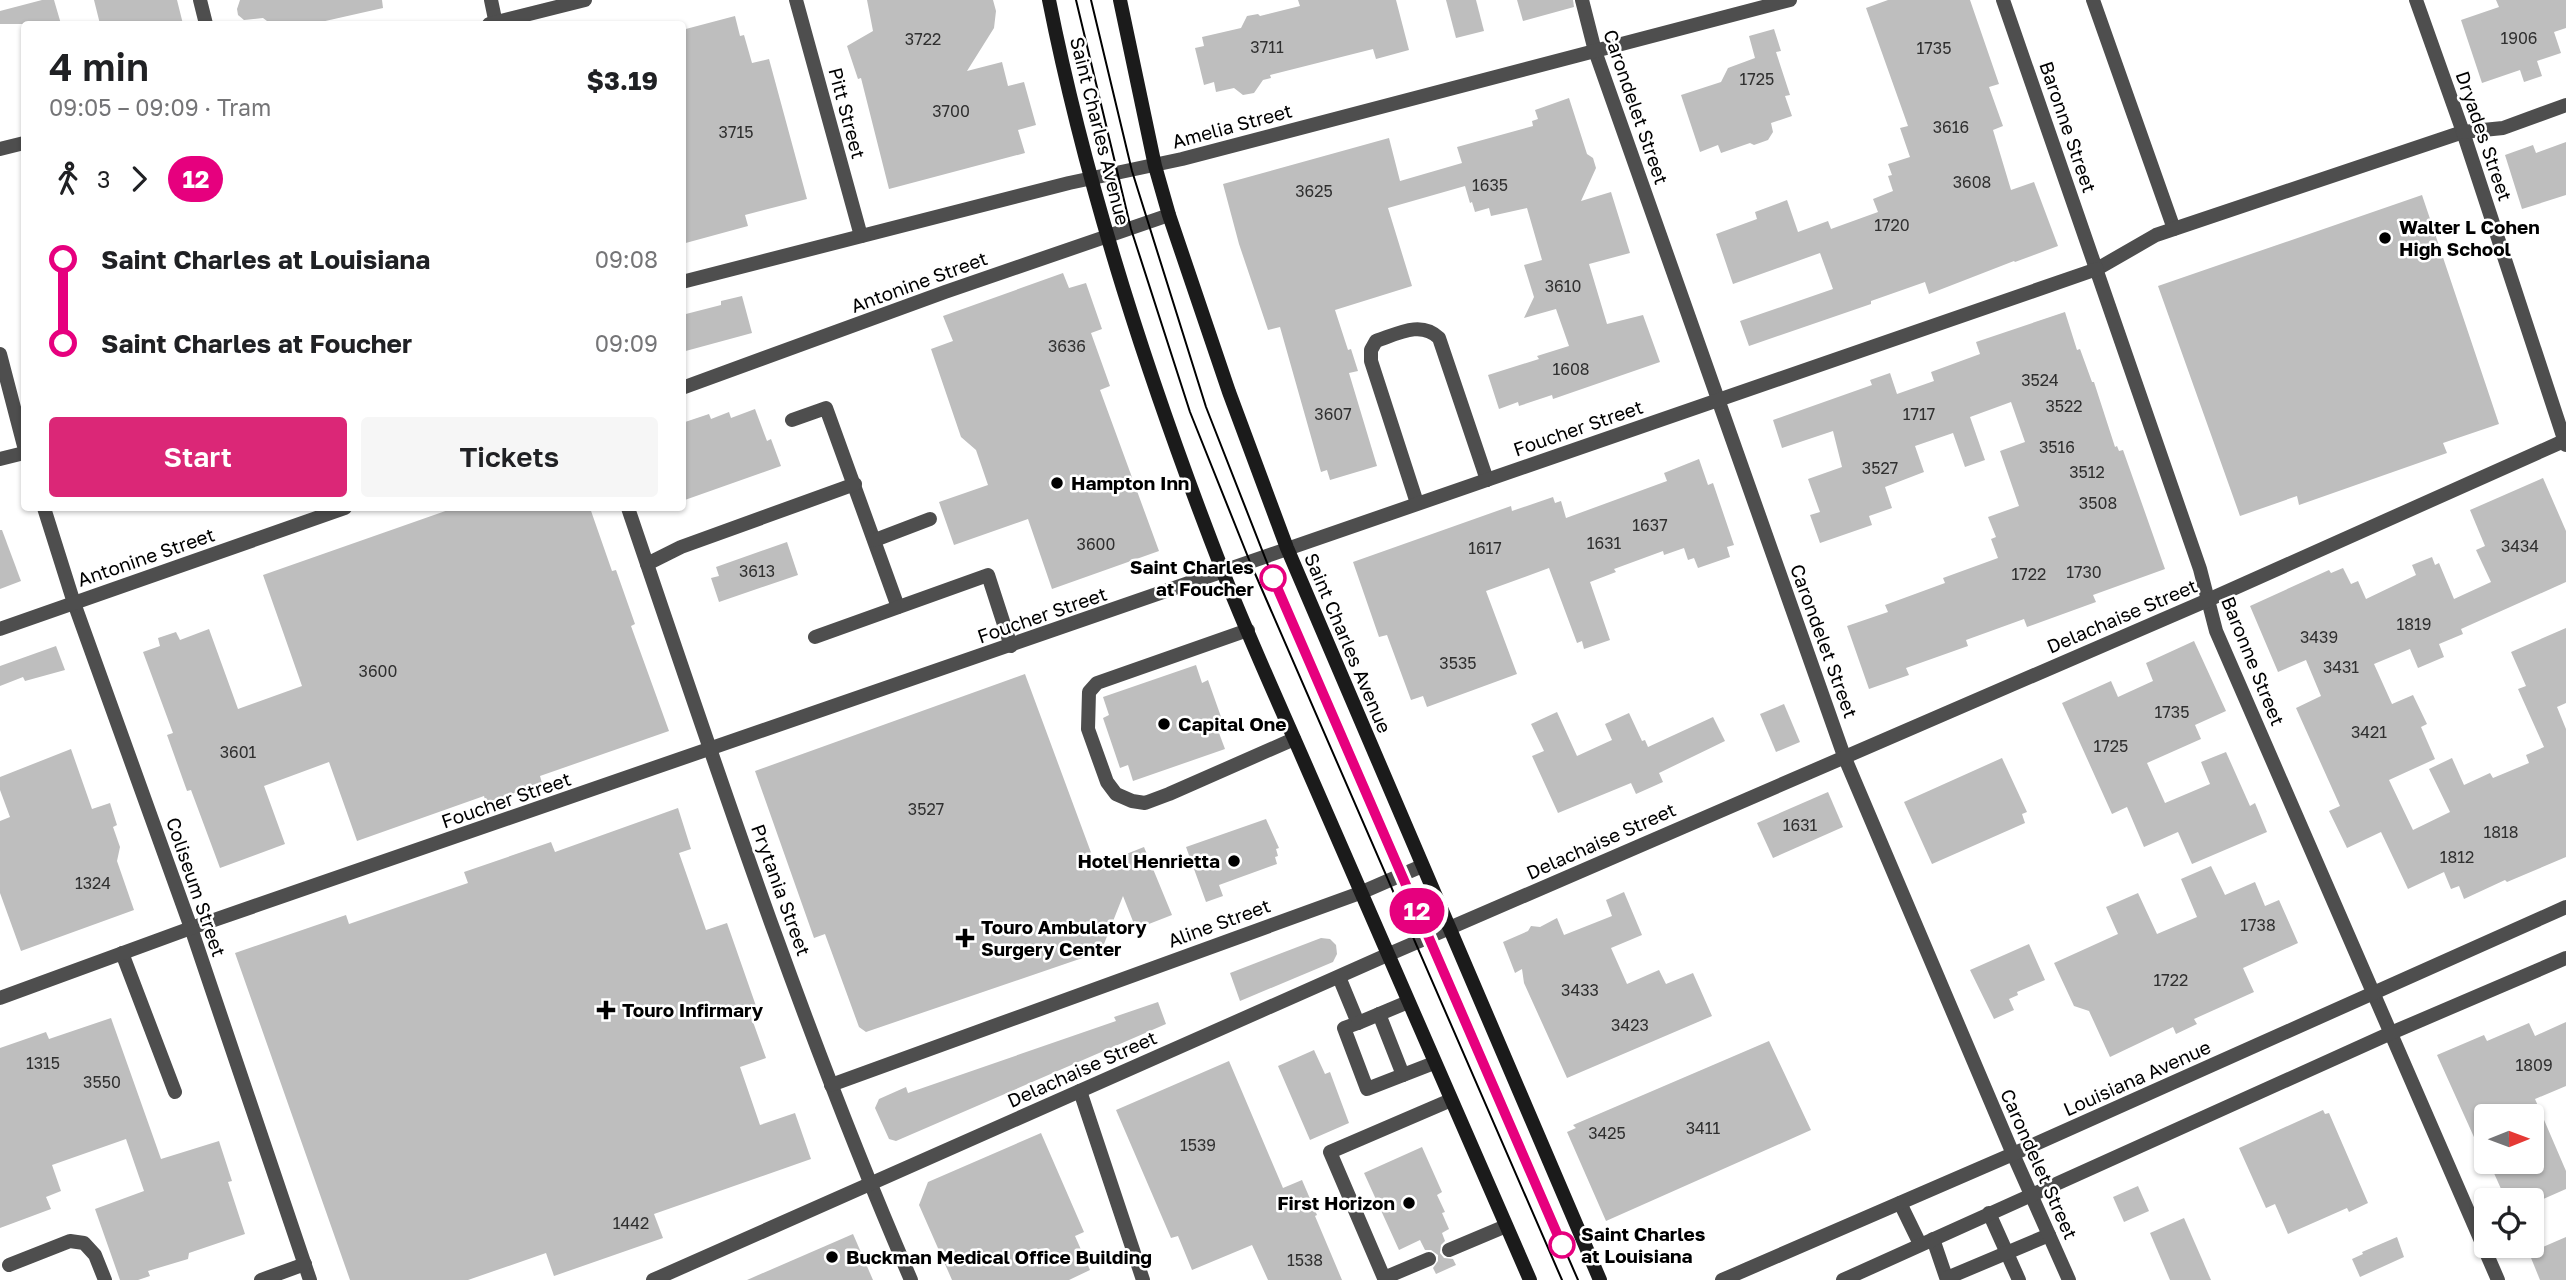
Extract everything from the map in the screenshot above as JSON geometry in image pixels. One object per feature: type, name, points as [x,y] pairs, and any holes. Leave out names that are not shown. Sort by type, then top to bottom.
[{"type":"main road","name":"Saint Charles Avenue","points":[[1049,0],[1090,178],[1107,237],[1224,573],[1387,955],[1530,1280]]},
{"type":"main road","name":"Saint Charles Avenue","points":[[1120,0],[1168,215],[1229,392],[1287,548],[1600,1280]]},
{"type":"street","points":[[200,0],[205,21]]},
{"type":"street","points":[[491,0],[494,21]]},
{"type":"street","points":[[505,21],[585,0]]},
{"type":"street","name":"Pitt Street","points":[[796,0],[861,236]]},
{"type":"street","name":"Carondelet Street","points":[[1582,0],[1595,51],[1844,756],[2069,1280]]},
{"type":"street","name":"Amelia Street","points":[[686,281],[1090,178],[1155,166],[1790,0]]},
{"type":"street","name":"Baronne Street","points":[[2003,0],[2200,569],[2216,631],[2498,1280]]},
{"type":"street","points":[[2093,0],[2174,229]]},
{"type":"street","name":"Dryades Street","points":[[2416,0],[2463,132],[2565,442]]},
{"type":"street","points":[[2463,132],[2502,128],[2566,105]]},
{"type":"street","name":"Foucher Street","points":[[0,998],[191,928],[710,751],[1224,573],[1287,548],[2097,269],[2174,229],[2463,132]]},
{"type":"street","points":[[0,149],[21,144]]},
{"type":"street","name":"Antonine Street","points":[[686,387],[945,292],[1168,215]]},
{"type":"street","points":[[1417,503],[1371,361],[1371,350],[1376,341],[1419,327],[1432,330],[1439,338],[1487,480]]},
{"type":"street","points":[[0,354],[21,434]]},
{"type":"street","points":[[792,420],[826,408],[898,607]]},
{"type":"street","name":"Delachaise Street","points":[[653,1280],[1387,955],[2208,600],[2565,442]]},
{"type":"street","points":[[0,459],[21,454]]},
{"type":"street","points":[[647,564],[681,547],[855,484]]},
{"type":"street","name":"Coliseum Street","points":[[45,511],[74,603],[191,928],[310,1280]]},
{"type":"street","name":"Antonine Street","points":[[0,629],[336,511]]},
{"type":"street","name":"Prytania Street","points":[[629,511],[710,751],[831,1085],[911,1280]]},
{"type":"street","points":[[875,540],[930,519]]},
{"type":"street","points":[[815,637],[988,575],[1011,646]]},
{"type":"street","points":[[1248,630],[1097,683],[1089,692],[1088,729],[1107,782],[1116,794],[1132,802],[1145,803],[1294,738]]},
{"type":"street","name":"Aline Street","points":[[831,1085],[1360,892],[1422,866]]},
{"type":"street","name":"Louisiana Avenue","points":[[1722,1280],[2013,1154],[2566,907]]},
{"type":"street","points":[[122,953],[175,1092]]},
{"type":"street","points":[[1843,1280],[1859,1277],[1926,1241],[2392,1032],[2566,958]]},
{"type":"street","points":[[1339,977],[1358,1023]]},
{"type":"street","points":[[1408,1002],[1344,1028],[1367,1089],[1434,1063]]},
{"type":"street","points":[[1379,1014],[1403,1075]]},
{"type":"street","points":[[1080,1091],[1143,1280]]},
{"type":"street","points":[[1429,1259],[1384,1279],[1330,1152],[1451,1100]]},
{"type":"street","points":[[1900,1203],[1926,1241],[1947,1279],[2049,1235]]},
{"type":"street","points":[[1989,1213],[2019,1280]]},
{"type":"street","points":[[1449,1250],[1506,1226]]},
{"type":"street","points":[[9,1265],[70,1241],[84,1243],[95,1255],[105,1280]]},
{"type":"street","points":[[261,1280],[305,1264]]},
{"type":"building","points":[[42,0],[54,0],[60,21],[0,24],[0,11]]},
{"type":"building","points":[[94,0],[177,0],[182,21],[99,21]]},
{"type":"building","points":[[240,0],[382,0],[383,8],[325,21],[267,21],[263,18],[244,20],[238,15]]},
{"type":"building","points":[[867,0],[993,0],[996,11],[994,28],[967,71],[1002,62],[1008,86],[1024,82],[1036,125],[1018,130],[1025,153],[889,189],[861,78],[858,79],[847,46],[873,31]]},
{"type":"building","points":[[1298,0],[1396,0],[1409,50],[1376,59],[1373,49],[1270,75],[1271,78],[1263,80],[1254,93],[1243,95],[1234,88],[1216,92],[1214,82],[1204,85],[1195,48],[1204,46],[1202,37],[1241,28],[1247,16],[1260,16],[1300,6]]},
{"type":"building","points":[[1446,0],[1476,0],[1484,31],[1456,38]]},
{"type":"building","points":[[1517,0],[1573,0],[1574,7],[1523,21]]},
{"type":"building","points":[[1888,0],[1970,0],[1999,84],[1989,87],[2003,126],[1993,130],[2011,190],[2034,182],[2058,246],[1929,294],[1925,282],[1871,301],[1871,304],[1749,346],[1740,321],[1833,289],[1820,253],[1733,284],[1716,234],[1757,219],[1755,212],[1787,200],[1798,232],[1828,221],[1831,229],[1878,212],[1873,199],[1893,191],[1888,176],[1892,175],[1888,164],[1910,157],[1900,128],[1908,126],[1866,8]]},
{"type":"building","points":[[2496,0],[2566,0],[2566,28],[2554,32],[2561,53],[2537,61],[2542,76],[2524,82],[2520,70],[2482,83],[2461,20],[2499,7]]},
{"type":"building","points":[[735,16],[740,36],[744,35],[752,63],[769,59],[807,199],[745,215],[748,226],[686,243],[686,29]]},
{"type":"building","points":[[1774,29],[1781,51],[1776,52],[1790,95],[1785,96],[1792,116],[1771,123],[1773,132],[1768,140],[1721,153],[1718,145],[1700,152],[1681,95],[1721,82],[1728,68],[1755,58],[1749,36]]},
{"type":"building","points":[[1569,98],[1587,154],[1593,158],[1596,168],[1581,201],[1611,192],[1630,253],[1589,264],[1607,324],[1643,315],[1660,362],[1553,399],[1552,395],[1519,406],[1518,402],[1499,409],[1488,375],[1539,359],[1537,356],[1569,346],[1556,309],[1524,318],[1534,297],[1524,265],[1542,260],[1527,208],[1491,216],[1489,208],[1475,212],[1465,186],[1388,208],[1412,286],[1335,310],[1358,371],[1349,373],[1377,466],[1330,480],[1327,470],[1321,472],[1280,327],[1268,330],[1239,244],[1223,184],[1389,138],[1400,181],[1462,163],[1457,147],[1533,126],[1532,121],[1538,119],[1535,110]]},
{"type":"building","points":[[2566,142],[2566,195],[2522,209],[2505,155],[2533,145],[2536,153]]},
{"type":"building","points":[[2422,195],[2499,424],[2443,443],[2447,453],[2299,505],[2297,496],[2240,516],[2158,286]]},
{"type":"building","points":[[1063,273],[1069,288],[1086,283],[1102,329],[1091,333],[1110,386],[1100,390],[1159,551],[1052,589],[1028,519],[954,545],[939,502],[988,485],[976,450],[961,437],[931,349],[953,341],[943,316]]},
{"type":"building","points":[[742,296],[752,333],[686,351],[686,314],[721,305],[721,301]]},
{"type":"building","points":[[2065,312],[2077,350],[2080,349],[2094,382],[2115,447],[2117,446],[2119,451],[2123,450],[2165,569],[2093,595],[2096,602],[2027,627],[2024,619],[1966,640],[1968,646],[1906,668],[1909,675],[1869,689],[1847,626],[1888,612],[1885,605],[1945,583],[1943,578],[1998,558],[1991,539],[1996,537],[1988,517],[2019,506],[2000,451],[2025,442],[2011,402],[1970,417],[1985,460],[1965,467],[1953,433],[1915,446],[1924,472],[1885,487],[1892,508],[1869,516],[1872,525],[1820,543],[1810,515],[1820,512],[1808,479],[1842,467],[1833,431],[1782,448],[1773,420],[1872,385],[1870,380],[1890,373],[1897,394],[1934,381],[1931,372],[1980,354],[1976,342]]},
{"type":"building","points":[[755,409],[767,441],[771,439],[781,466],[686,500],[686,422],[709,414],[711,419],[729,412],[731,418]]},
{"type":"building","points":[[1699,459],[1708,485],[1713,483],[1734,545],[1727,547],[1730,557],[1698,568],[1694,558],[1688,560],[1684,548],[1664,555],[1663,551],[1614,569],[1616,572],[1590,582],[1610,640],[1584,649],[1582,641],[1577,643],[1549,568],[1486,591],[1517,674],[1427,707],[1423,696],[1411,700],[1387,635],[1379,637],[1353,562],[1511,506],[1512,511],[1553,497],[1555,503],[1561,501],[1566,518],[1667,481],[1664,473]]},
{"type":"building","points":[[2543,478],[2566,531],[2566,582],[2461,629],[2463,634],[2439,644],[2444,657],[2418,668],[2410,649],[2374,664],[2392,704],[2413,695],[2427,724],[2421,727],[2435,759],[2389,780],[2413,830],[2450,812],[2429,769],[2452,758],[2464,785],[2490,773],[2493,778],[2529,763],[2526,755],[2544,747],[2518,689],[2526,686],[2511,652],[2566,628],[2566,703],[2557,707],[2566,729],[2566,857],[2464,899],[2459,886],[2451,889],[2444,872],[2408,889],[2381,832],[2347,848],[2329,811],[2340,806],[2296,708],[2321,696],[2306,660],[2278,672],[2250,606],[2329,570],[2331,573],[2343,568],[2351,584],[2358,581],[2366,599],[2416,575],[2412,565],[2432,557],[2435,565],[2439,563],[2454,599],[2491,582],[2476,550],[2485,546],[2470,510]]},
{"type":"building","points":[[445,511],[591,511],[612,571],[616,570],[635,624],[631,626],[669,731],[540,776],[542,783],[486,803],[484,796],[357,841],[329,762],[264,786],[285,844],[220,868],[191,790],[187,791],[167,735],[173,733],[143,652],[160,646],[158,638],[176,632],[180,640],[209,629],[238,709],[302,686],[263,575]]},
{"type":"building","points":[[0,530],[21,581],[0,589]]},
{"type":"building","points":[[787,542],[798,575],[719,602],[711,578],[719,576],[716,567]]},
{"type":"building","points":[[2194,641],[2226,711],[2195,725],[2201,739],[2147,763],[2165,803],[2210,784],[2201,762],[2226,752],[2250,806],[2255,803],[2267,832],[2192,864],[2178,832],[2144,847],[2127,807],[2112,814],[2062,703],[2111,681],[2118,697],[2153,681],[2146,663]]},
{"type":"building","points":[[56,646],[65,670],[25,681],[23,677],[0,686],[0,666]]},
{"type":"building","name":"Capital One","points":[[1196,665],[1202,683],[1208,680],[1226,731],[1219,733],[1225,749],[1133,781],[1128,765],[1120,768],[1103,718],[1109,715],[1103,697]]},
{"type":"building","points":[[1025,674],[1096,866],[1144,847],[1172,915],[1136,929],[1123,896],[1102,949],[1097,953],[866,1032],[859,1027],[825,934],[814,938],[755,771]]},
{"type":"building","points":[[1784,704],[1800,742],[1776,752],[1760,714]]},
{"type":"building","points":[[1557,712],[1577,756],[1612,740],[1605,724],[1629,713],[1642,741],[1645,740],[1648,747],[1713,717],[1725,741],[1659,773],[1663,782],[1636,794],[1631,783],[1558,813],[1532,756],[1544,751],[1531,724]]},
{"type":"building","points":[[71,749],[92,809],[110,803],[117,825],[113,827],[120,847],[117,861],[134,910],[21,951],[0,893],[0,821],[10,817],[0,790],[0,777]]},
{"type":"building","points":[[2002,758],[2027,812],[2022,814],[2025,823],[1932,864],[1904,802]]},
{"type":"building","points":[[1828,792],[1843,827],[1773,858],[1757,823]]},
{"type":"building","points":[[678,808],[691,849],[679,853],[706,930],[727,923],[756,1006],[748,1008],[766,1058],[740,1067],[760,1125],[795,1113],[811,1159],[654,1214],[663,1238],[554,1276],[546,1253],[468,1280],[350,1280],[235,953],[346,915],[349,924],[468,883],[464,872],[551,842],[555,852]]},
{"type":"building","name":"Hotel Henrietta","points":[[1266,819],[1279,848],[1276,849],[1278,856],[1275,857],[1277,864],[1219,885],[1223,896],[1206,902],[1186,847]]},
{"type":"building","points":[[2211,866],[2225,895],[2255,882],[2265,906],[2279,900],[2298,943],[2243,968],[2254,992],[2194,1019],[2197,1024],[2176,1034],[2173,1027],[2110,1057],[2089,1011],[2074,1006],[2054,963],[2118,934],[2106,907],[2138,893],[2157,934],[2197,917],[2181,879]]},
{"type":"building","points":[[1624,892],[1642,935],[1611,948],[1627,984],[1659,970],[1666,984],[1693,973],[1712,1016],[1567,1078],[1524,983],[1522,969],[1515,973],[1503,942],[1528,931],[1531,926],[1540,927],[1557,918],[1564,935],[1612,916],[1606,900]]},
{"type":"building","points":[[1321,938],[1330,939],[1336,945],[1337,954],[1333,962],[1240,1001],[1230,973]]},
{"type":"building","points":[[2029,944],[2045,980],[2017,992],[2018,995],[2009,999],[2014,1010],[1994,1019],[1970,970]]},
{"type":"building","points":[[1158,1002],[1166,1024],[896,1141],[889,1139],[875,1108],[879,1099],[906,1087],[908,1093],[1116,1021],[1114,1017]]},
{"type":"building","points":[[111,1018],[161,1159],[219,1141],[232,1181],[228,1182],[245,1234],[189,1253],[188,1259],[148,1271],[150,1276],[138,1280],[120,1280],[95,1209],[144,1191],[126,1139],[52,1165],[61,1191],[46,1197],[51,1209],[0,1228],[0,1048],[46,1032],[49,1039]]},
{"type":"building","points":[[2566,1022],[2566,1086],[2535,1099],[2537,1104],[2474,1104],[2474,1137],[2437,1055],[2484,1035],[2487,1041],[2529,1023],[2535,1036]]},
{"type":"building","points":[[1769,1041],[1811,1130],[1606,1221],[1567,1132],[1576,1128],[1573,1125]]},
{"type":"building","points":[[1314,1050],[1325,1074],[1330,1072],[1349,1123],[1310,1140],[1278,1066]]},
{"type":"building","points":[[1229,1061],[1283,1188],[1302,1180],[1342,1280],[1268,1280],[1252,1245],[1192,1270],[1178,1236],[1171,1238],[1116,1110]]},
{"type":"building","points":[[2323,1110],[2325,1114],[2329,1113],[2368,1203],[2349,1212],[2347,1208],[2288,1234],[2275,1204],[2266,1208],[2239,1148]]},
{"type":"building","points":[[2544,1120],[2566,1171],[2566,1189],[2544,1199],[2544,1188],[2501,1188],[2494,1174],[2544,1174]]},
{"type":"building","points":[[1041,1133],[1084,1232],[1075,1236],[1090,1270],[1069,1280],[952,1280],[919,1205],[928,1182]]},
{"type":"building","name":"First Horizon","points":[[1422,1147],[1442,1192],[1437,1195],[1449,1229],[1442,1233],[1445,1241],[1441,1245],[1440,1253],[1444,1258],[1453,1259],[1456,1265],[1436,1274],[1433,1268],[1438,1261],[1438,1255],[1431,1250],[1425,1250],[1420,1240],[1399,1250],[1364,1173]]},
{"type":"building","points":[[2138,1186],[2149,1211],[2124,1222],[2113,1197]]},
{"type":"building","points":[[2184,1218],[2211,1280],[2170,1280],[2150,1233]]},
{"type":"building","name":"Buckman Medical Office Building","points":[[853,1234],[873,1280],[747,1280]]},
{"type":"building","points":[[2397,1237],[2404,1257],[2360,1277],[2352,1259]]},
{"type":"building","points":[[2566,1237],[2566,1280],[2540,1280],[2531,1258],[2544,1258],[2544,1247]]},
{"type":"tram line","points":[[1076,0],[1131,229],[1190,412],[1250,562],[1562,1280]]},
{"type":"tram line","points":[[1091,0],[1132,171],[1206,407],[1273,578],[1578,1280]]},
{"type":"tram line","name":"12","points":[[1273,578],[1562,1245]]},
{"type":"place","name":"Walter L Cohen High School","points":[[2385,238]]},
{"type":"place","name":"Hampton Inn","points":[[1057,483]]},
{"type":"place","name":"Saint Charles at Foucher","points":[[1273,578]]},
{"type":"place","name":"Capital One","points":[[1164,724]]},
{"type":"place","name":"Hotel Henrietta","points":[[1234,861]]},
{"type":"place","name":"Touro Ambulatory Surgery Center","points":[[965,938]]},
{"type":"place","name":"Touro Infirmary","points":[[606,1010]]},
{"type":"place","name":"First Horizon","points":[[1409,1203]]},
{"type":"place","name":"Saint Charles at Louisiana","points":[[1562,1245]]},
{"type":"place","name":"Buckman Medical Office Building","points":[[832,1257]]}]
